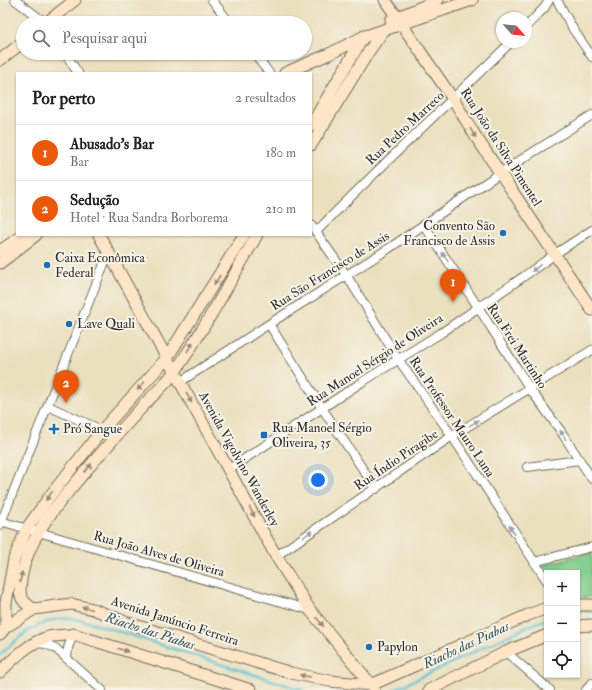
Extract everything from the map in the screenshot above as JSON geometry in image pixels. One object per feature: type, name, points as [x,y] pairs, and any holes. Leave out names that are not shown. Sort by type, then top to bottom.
[{"type":"street","points":[[15,0],[37,16]]},
{"type":"street","points":[[55,16],[75,0]]},
{"type":"street","points":[[212,0],[225,16]]},
{"type":"street","name":"Rua João da Silva Pimentel","points":[[385,0],[453,99],[476,137],[592,310]]},
{"type":"street","points":[[287,72],[363,37],[383,30],[438,0]]},
{"type":"street","points":[[312,123],[363,37],[377,27],[472,0]]},
{"type":"street","points":[[532,20],[545,7],[549,0]]},
{"type":"street","points":[[557,0],[573,29],[592,57]]},
{"type":"street","points":[[312,143],[383,30]]},
{"type":"street","points":[[0,60],[16,47]]},
{"type":"street","name":"Rua Pedro Marreco","points":[[314,229],[453,99],[505,48]]},
{"type":"street","points":[[329,54],[342,61],[344,71]]},
{"type":"street","points":[[70,60],[77,72]]},
{"type":"street","points":[[259,60],[268,72]]},
{"type":"street","name":"Rua São Francisco de Assis","points":[[180,382],[269,324],[347,276],[500,173],[592,115]]},
{"type":"street","name":"Rua Frei Martinho","points":[[424,225],[530,389],[560,430],[579,460],[588,465],[592,479]]},
{"type":"street","name":"Rua Professor Mauro Luna","points":[[314,229],[347,276],[398,359],[452,436],[544,577]]},
{"type":"street","name":"Rua Manoel Sérgio de Oliveira","points":[[229,469],[398,359],[441,333],[592,230]]},
{"type":"street","points":[[0,251],[22,236]]},
{"type":"street","points":[[0,263],[35,236]]},
{"type":"street","name":"Avenida Vigolvino Wanderley","points":[[99,236],[108,254],[166,358],[175,371],[276,556],[310,610],[374,688]]},
{"type":"street","points":[[34,609],[25,604],[20,597],[20,584],[24,563],[38,532],[60,501],[115,436],[175,371],[212,313],[235,262],[244,236]]},
{"type":"street","points":[[3,630],[14,559],[27,528],[102,430],[166,358],[200,306],[256,236]]},
{"type":"street","points":[[1,523],[108,254]]},
{"type":"street","points":[[200,306],[212,313]]},
{"type":"street","points":[[269,324],[322,408],[376,488]]},
{"type":"street","name":"Rua Índio Piragibe","points":[[276,556],[452,436],[592,350]]},
{"type":"street","points":[[48,406],[115,436]]},
{"type":"street","points":[[527,467],[579,460]]},
{"type":"street","name":"Rua João Alves de Oliveira","points":[[1,523],[27,528],[310,610]]},
{"type":"street","points":[[534,562],[592,547]]},
{"type":"street","name":"Avenida Janúncio Ferreira","points":[[3,630],[34,609],[71,604],[93,609],[128,623],[291,673],[374,688]]},
{"type":"street","points":[[580,605],[592,605]]},
{"type":"street","points":[[374,688],[528,615],[544,609]]},
{"type":"street","points":[[580,626],[592,625]]},
{"type":"street","points":[[67,659],[68,648],[73,634]]},
{"type":"street","points":[[0,672],[9,663],[36,643],[48,638],[73,634],[251,690]]},
{"type":"street","points":[[429,690],[506,652],[544,636]]},
{"type":"street","points":[[36,643],[46,644],[55,648],[102,690]]},
{"type":"street","points":[[506,652],[550,690]]},
{"type":"street","points":[[586,690],[592,683]]},
{"type":"green space","points":[[592,552],[592,597],[580,598],[580,570],[544,570],[541,565]]},
{"type":"waterway","name":"Riacho das Piabas","points":[[580,611],[592,612]]},
{"type":"waterway","name":"Riacho das Piabas","points":[[0,655],[22,635],[30,630],[56,619],[70,618],[89,622],[302,690]]},
{"type":"waterway","name":"Riacho das Piabas","points":[[394,690],[544,620]]},
{"type":"place","name":"Convento São Francisco de Assis","points":[[503,233]]},
{"type":"place","name":"Caixa Econômica Federal","points":[[47,265]]},
{"type":"place","name":"Abusado's Bar","points":[[453,302]]},
{"type":"place","name":"Lave Quali","points":[[69,324]]},
{"type":"place","name":"Sedução","points":[[66,403]]},
{"type":"place","name":"Pró Sangue","points":[[54,429]]},
{"type":"place","name":"Rua Manoel Sérgio Oliveira, 35","points":[[264,435]]},
{"type":"place","name":"Papylon","points":[[369,647]]}]
